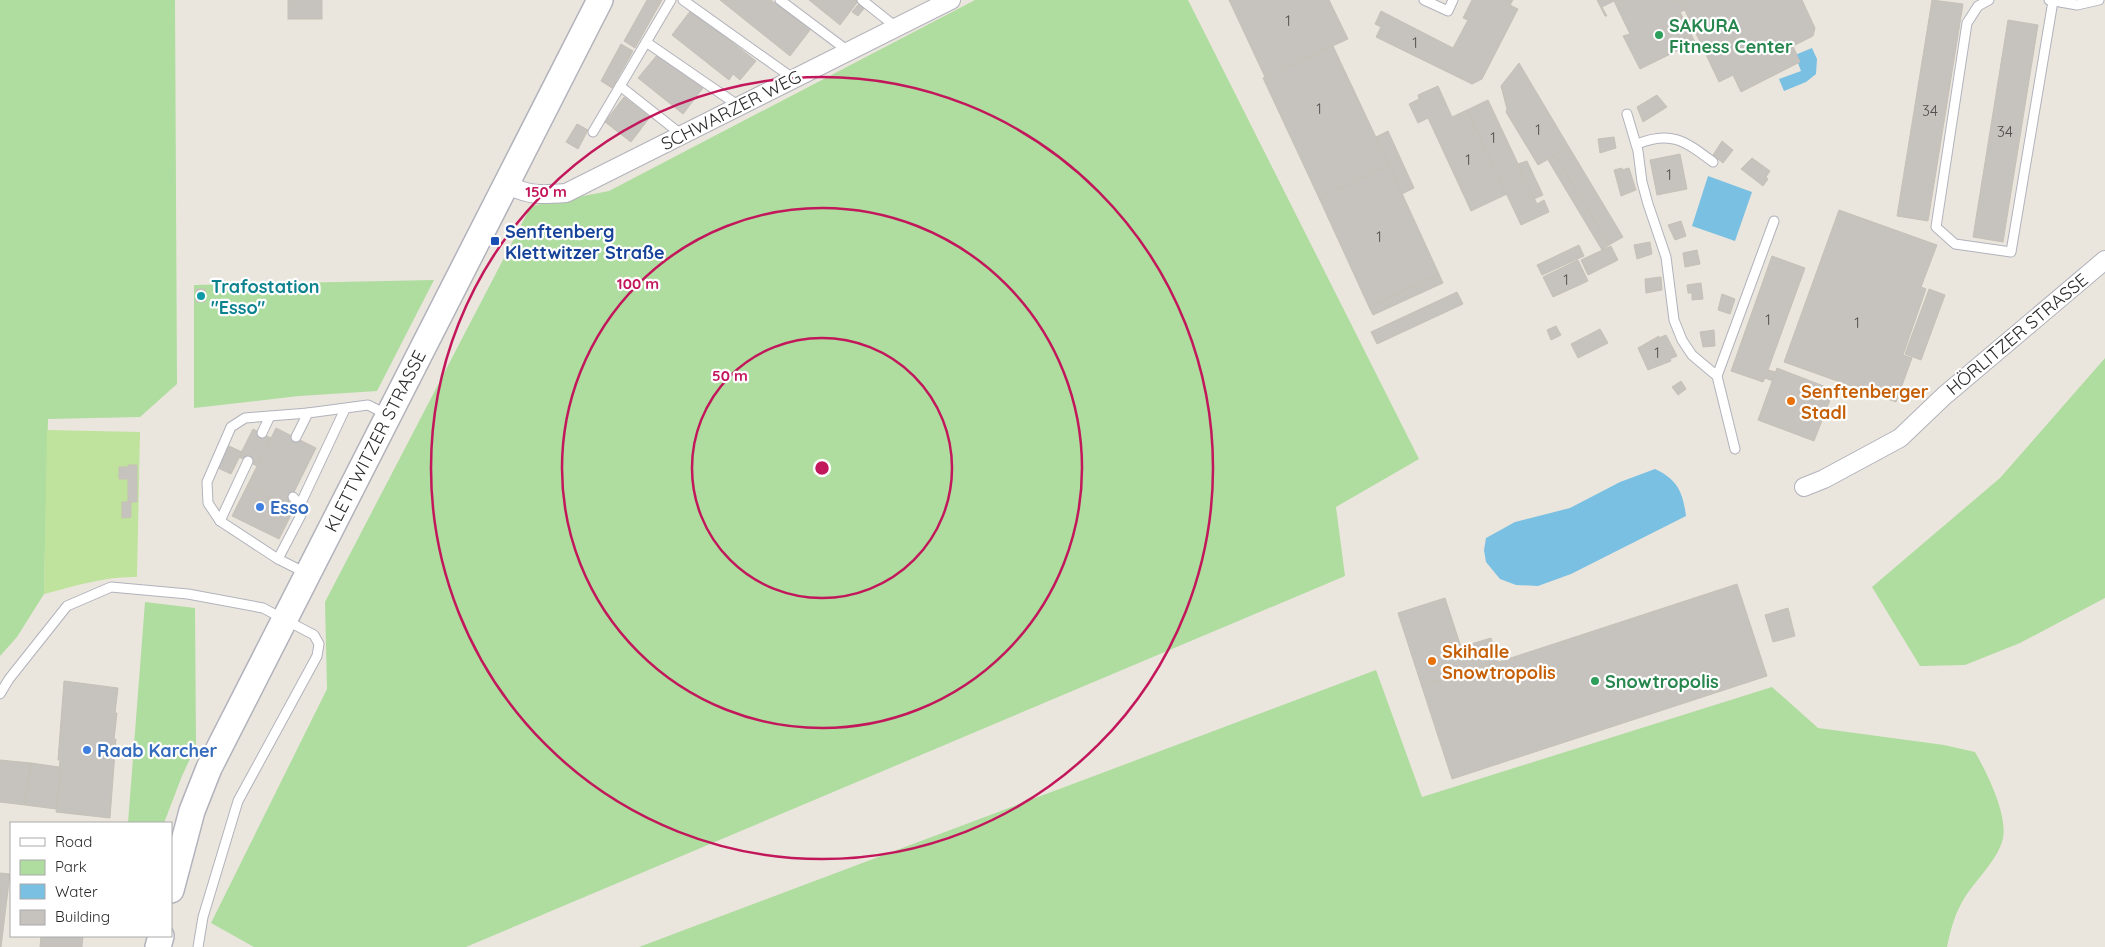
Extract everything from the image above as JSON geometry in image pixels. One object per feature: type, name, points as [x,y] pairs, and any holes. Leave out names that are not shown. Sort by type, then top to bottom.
[{"type":"main road","name":"KLETTWITZER STRASSE","points":[[172,886],[192,811],[209,768],[600,0]]},
{"type":"street","name":"SCHWARZER WEG","points":[[506,184],[522,193],[540,196],[566,193],[951,0]]},
{"type":"street","name":"HÖRLITZER STRASSE","points":[[1804,487],[1824,479],[1900,438],[1944,396],[2105,260]]},
{"type":"lane","points":[[593,132],[671,0]]},
{"type":"lane","points":[[683,0],[794,79]]},
{"type":"lane","points":[[780,0],[848,51]]},
{"type":"lane","points":[[862,0],[896,28]]},
{"type":"lane","points":[[1424,0],[1448,11],[1453,0]]},
{"type":"lane","points":[[1989,0],[1978,6],[1967,23],[1936,227],[1955,244],[2011,252],[2051,1],[2077,4],[2099,0]]},
{"type":"lane","points":[[646,42],[739,106]]},
{"type":"lane","points":[[620,86],[682,135]]},
{"type":"lane","points":[[1627,114],[1637,144],[1642,182],[1666,257],[1674,320],[1682,340],[1692,355],[1717,376]]},
{"type":"lane","points":[[1637,144],[1650,138],[1675,138],[1687,142],[1712,162]]},
{"type":"lane","points":[[1735,449],[1717,376],[1774,221]]},
{"type":"lane","points":[[307,574],[278,559],[220,521],[208,503],[207,482],[231,427],[245,418],[308,413],[368,404],[389,415]]},
{"type":"lane","points":[[278,559],[301,515],[300,505],[345,408]]},
{"type":"lane","points":[[296,437],[308,413]]},
{"type":"lane","points":[[262,434],[270,416]]},
{"type":"lane","points":[[220,521],[248,461]]},
{"type":"lane","points":[[292,496],[300,505]]},
{"type":"lane","points":[[0,694],[67,606],[111,587],[188,594],[263,608],[314,635],[319,644],[317,656],[238,801],[203,916],[198,947]]},
{"type":"green space","points":[[0,0],[175,0],[177,384],[140,417],[48,419],[44,594],[17,637],[0,656]]},
{"type":"green space","points":[[975,0],[1188,0],[1419,459],[1336,507],[1345,576],[466,947],[254,947],[211,923],[327,689],[325,602],[531,206],[609,191]]},
{"type":"green space","points":[[434,280],[377,391],[299,396],[194,408],[194,285]]},
{"type":"green space","points":[[2105,358],[2105,598],[2020,643],[1965,665],[1920,666],[1872,587],[2000,478]]},
{"type":"green space","points":[[47,430],[140,432],[137,577],[102,580],[44,594]]},
{"type":"green space","points":[[145,602],[195,608],[196,746],[164,822],[128,822]]},
{"type":"green space","points":[[1376,670],[1422,797],[1772,687],[1818,728],[1944,745],[1975,752],[1991,783],[2000,809],[2004,832],[2002,842],[1991,863],[1962,903],[1954,921],[1947,947],[639,947]]},
{"type":"water","points":[[1812,48],[1817,59],[1816,74],[1806,82],[1784,91],[1779,79],[1801,71],[1795,55]]},
{"type":"water","points":[[1708,176],[1752,192],[1735,241],[1692,226]]},
{"type":"water","points":[[1655,469],[1669,477],[1678,487],[1686,516],[1571,574],[1538,586],[1516,585],[1500,579],[1486,562],[1484,550],[1486,538],[1515,522],[1570,508],[1620,482]]},
{"type":"building","points":[[288,0],[322,0],[322,19],[288,19]]},
{"type":"building","points":[[647,0],[662,0],[635,48],[624,41]]},
{"type":"building","points":[[720,0],[771,0],[810,30],[790,56]]},
{"type":"building","points":[[809,0],[859,0],[840,25]]},
{"type":"building","points":[[1229,0],[1329,0],[1348,39],[1265,77]]},
{"type":"building","points":[[1472,0],[1513,0],[1510,5],[1518,9],[1482,79],[1472,84],[1376,37],[1381,27],[1375,24],[1381,11],[1453,48],[1468,20],[1463,18]]},
{"type":"building","name":"SAKURA Fitness Center","points":[[1597,0],[1680,0],[1685,10],[1680,12],[1695,42],[1640,69],[1623,36],[1630,34],[1614,1],[1602,7],[1607,16],[1605,16]]},
{"type":"building","points":[[1680,0],[1802,0],[1815,28],[1813,36],[1793,46],[1800,62],[1741,92],[1733,75],[1719,82]]},
{"type":"building","points":[[1932,0],[1963,4],[1928,221],[1897,216]]},
{"type":"building","points":[[861,1],[866,6],[858,16],[852,12]]},
{"type":"building","points":[[691,10],[756,61],[740,80],[733,74],[729,80],[672,35]]},
{"type":"building","points":[[2008,20],[2038,25],[2003,242],[1973,237]]},
{"type":"building","points":[[621,44],[633,51],[612,88],[601,81]]},
{"type":"building","points":[[1333,46],[1389,165],[1319,198],[1263,78]]},
{"type":"building","points":[[658,54],[703,88],[683,114],[638,78]]},
{"type":"building","points":[[1519,63],[1569,147],[1538,165],[1506,112],[1507,109],[1501,86]]},
{"type":"building","points":[[1438,86],[1452,117],[1467,110],[1507,194],[1471,211],[1428,118],[1418,123],[1409,104],[1419,99],[1418,95]]},
{"type":"building","points":[[1657,95],[1667,107],[1643,122],[1637,107]]},
{"type":"building","points":[[624,97],[650,117],[631,142],[605,122]]},
{"type":"building","points":[[1488,100],[1537,204],[1544,200],[1549,212],[1521,225],[1467,110]]},
{"type":"building","points":[[577,124],[588,130],[578,149],[566,142]]},
{"type":"building","points":[[1388,131],[1414,188],[1402,194],[1376,137]]},
{"type":"building","points":[[1614,137],[1616,148],[1600,153],[1598,139]]},
{"type":"building","points":[[1722,141],[1733,150],[1723,163],[1713,155]]},
{"type":"building","points":[[1569,147],[1623,237],[1609,245],[1555,155]]},
{"type":"building","points":[[1680,154],[1687,189],[1657,195],[1650,160]]},
{"type":"building","points":[[1555,155],[1609,245],[1602,250],[1548,160]]},
{"type":"building","points":[[1752,158],[1770,171],[1766,177],[1768,179],[1763,186],[1741,169]]},
{"type":"building","points":[[1527,161],[1543,195],[1534,199],[1518,164]]},
{"type":"building","points":[[1389,165],[1439,274],[1369,307],[1319,198]]},
{"type":"building","points":[[1622,168],[1622,170],[1629,168],[1636,190],[1621,196],[1614,170]]},
{"type":"building","points":[[1839,210],[1937,245],[1921,287],[1926,289],[1903,355],[1912,358],[1896,402],[1784,362]]},
{"type":"building","points":[[1681,221],[1686,236],[1675,240],[1668,225]]},
{"type":"building","points":[[1650,242],[1652,254],[1637,259],[1634,245]]},
{"type":"building","points":[[1579,245],[1584,256],[1542,275],[1537,265]]},
{"type":"building","points":[[1611,246],[1618,260],[1588,275],[1581,260]]},
{"type":"building","points":[[1697,250],[1700,264],[1685,267],[1683,253]]},
{"type":"building","points":[[1772,256],[1805,268],[1768,370],[1776,372],[1773,381],[1765,378],[1763,382],[1731,371]]},
{"type":"building","points":[[1578,260],[1588,281],[1553,297],[1543,277]]},
{"type":"building","points":[[1439,274],[1443,283],[1373,315],[1369,307]]},
{"type":"building","points":[[1661,277],[1662,290],[1646,293],[1645,279]]},
{"type":"building","points":[[1701,283],[1703,299],[1692,300],[1692,293],[1688,293],[1687,285]]},
{"type":"building","name":"Trafostation \"Esso\"","points":[[196,289],[205,289],[205,302],[196,302]]},
{"type":"building","points":[[1929,289],[1945,295],[1921,360],[1905,354]]},
{"type":"building","points":[[1457,292],[1463,304],[1377,344],[1371,332]]},
{"type":"building","points":[[1722,294],[1735,299],[1730,314],[1718,310]]},
{"type":"building","points":[[1556,326],[1561,335],[1551,340],[1547,330]]},
{"type":"building","points":[[1600,329],[1608,343],[1578,358],[1571,344]]},
{"type":"building","points":[[1714,330],[1715,346],[1703,347],[1700,332]]},
{"type":"building","points":[[1666,335],[1677,356],[1670,359],[1671,361],[1648,370],[1638,348],[1659,336],[1659,338]]},
{"type":"building","points":[[1777,368],[1834,390],[1814,441],[1758,420]]},
{"type":"building","points":[[1681,381],[1686,389],[1678,395],[1672,387]]},
{"type":"building","points":[[276,428],[316,448],[287,506],[247,486]]},
{"type":"building","points":[[253,429],[271,438],[257,466],[239,457]]},
{"type":"building","points":[[229,446],[242,452],[231,474],[218,468]]},
{"type":"building","points":[[128,465],[137,465],[137,502],[128,502],[128,479],[119,479],[119,467],[128,467]]},
{"type":"building","points":[[247,486],[287,506],[286,510],[292,513],[279,539],[232,516]]},
{"type":"building","points":[[122,502],[131,502],[131,517],[122,518]]},
{"type":"building","name":"Snowtropolis","points":[[1737,584],[1767,676],[1452,779],[1422,687]]},
{"type":"building","points":[[1445,598],[1461,647],[1491,638],[1498,662],[1422,687],[1398,613]]},
{"type":"building","points":[[1788,608],[1795,636],[1773,642],[1765,615]]},
{"type":"building","name":"Raab Karcher","points":[[64,681],[118,688],[110,818],[56,812],[61,773],[59,773],[60,760],[58,760]]},
{"type":"building","points":[[0,760],[31,763],[25,805],[0,802]]},
{"type":"building","points":[[31,763],[59,767],[59,773],[61,773],[56,809],[25,805]]},
{"type":"building","points":[[0,873],[10,874],[1,947],[0,947]]},
{"type":"building","points":[[41,937],[83,937],[82,947],[40,947]]},
{"type":"place","name":"SAKURA Fitness Center","points":[[1659,35]]},
{"type":"place","name":"Senftenberg Klettwitzer Straße","points":[[495,241]]},
{"type":"place","name":"Trafostation \"Esso\"","points":[[201,296]]},
{"type":"place","name":"Senftenberger Stadl","points":[[1791,401]]},
{"type":"place","name":"Esso","points":[[260,507]]},
{"type":"place","name":"Skihalle Snowtropolis","points":[[1432,661]]},
{"type":"place","name":"Snowtropolis","points":[[1595,681]]},
{"type":"place","name":"Raab Karcher","points":[[87,750]]}]
